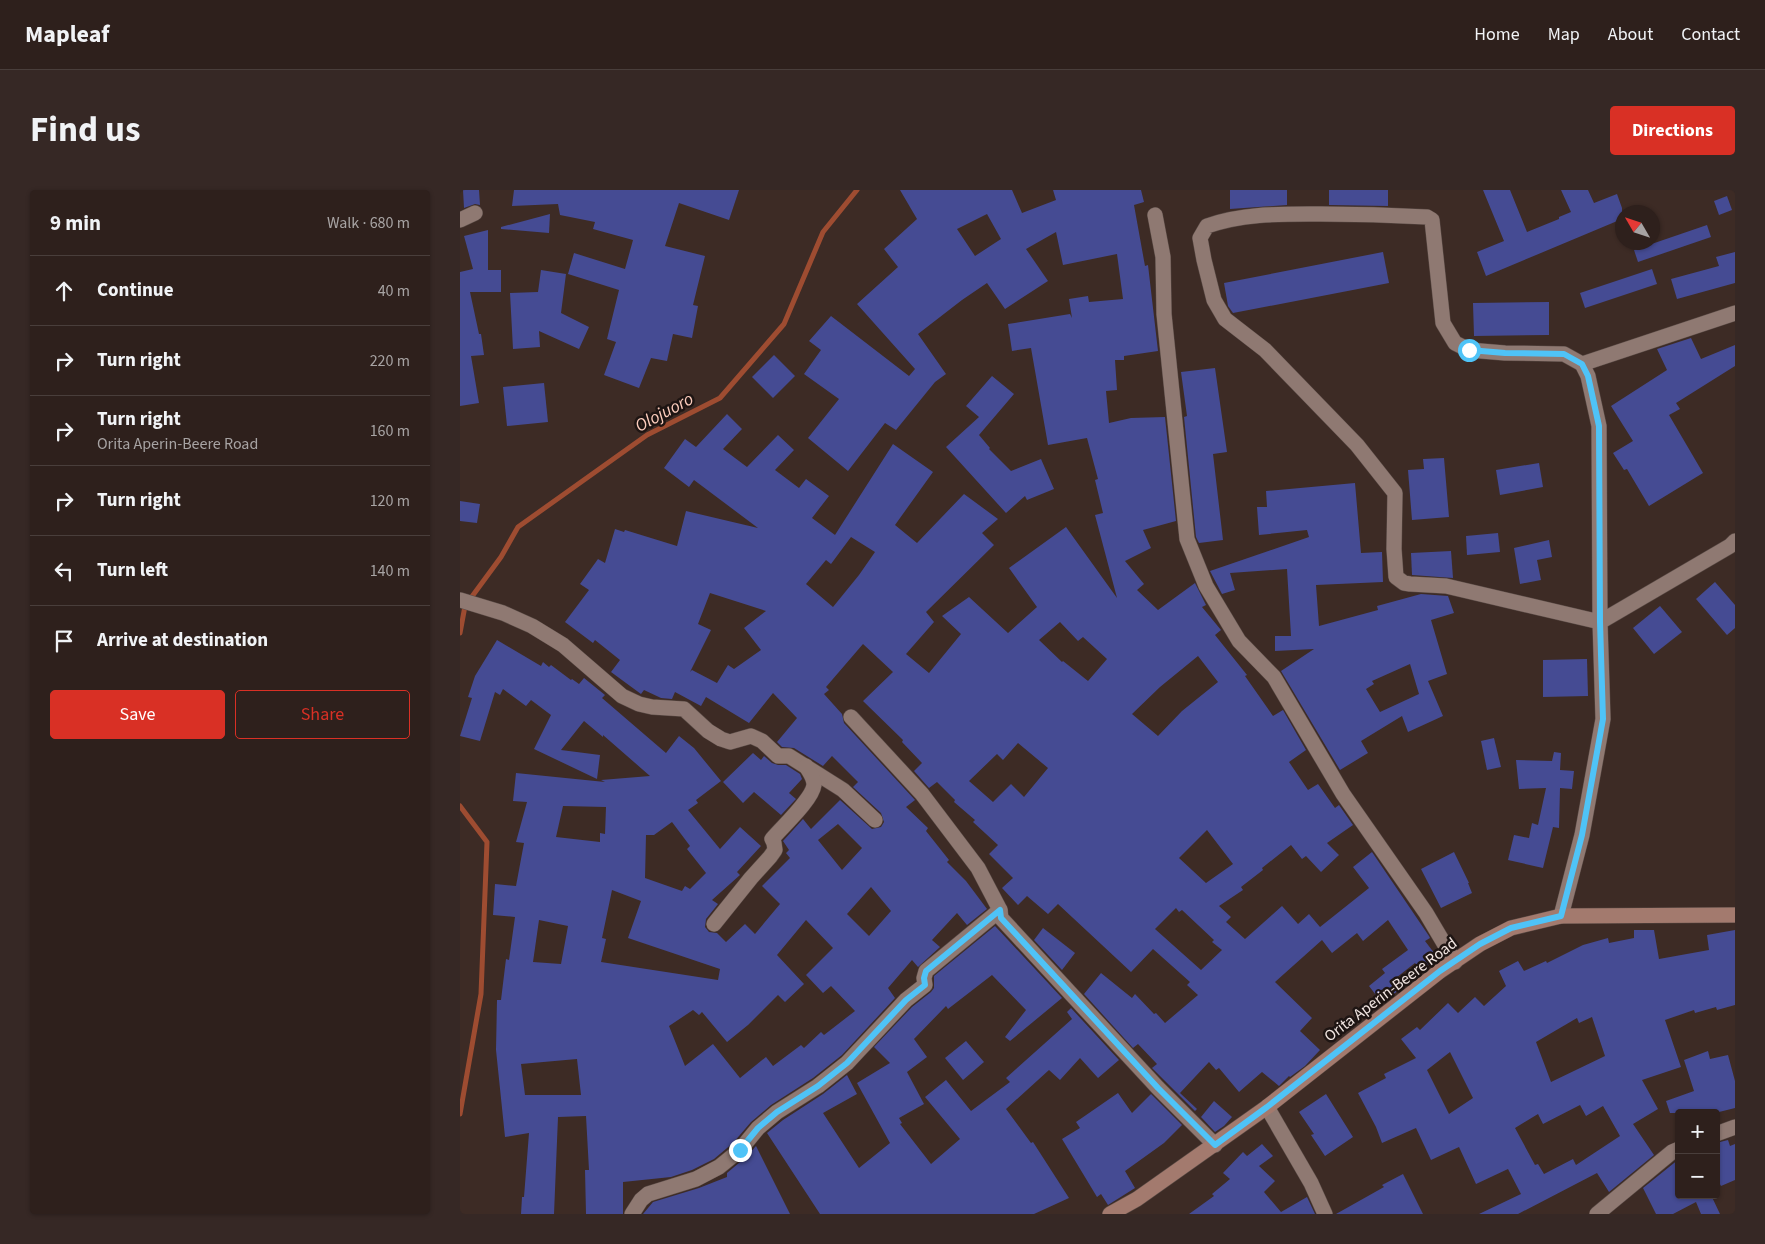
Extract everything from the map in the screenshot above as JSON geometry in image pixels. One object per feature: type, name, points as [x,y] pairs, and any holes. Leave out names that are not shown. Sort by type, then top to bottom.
[{"type":"main road","name":"Orita Aperin-Beere Road","points":[[1110,1214],[1137,1199],[1267,1107],[1440,971],[1480,944],[1511,928],[1561,916],[1735,914]]},
{"type":"street","points":[[460,220],[475,213]]},
{"type":"street","points":[[1561,916],[1582,835],[1603,719],[1600,622],[1599,426],[1588,376],[1582,364],[1564,354],[1469,350],[1455,343],[1443,323],[1432,220],[1427,216],[1280,214],[1230,218],[1207,226],[1200,238],[1214,300],[1225,319],[1271,356],[1357,445],[1395,493],[1394,549],[1396,577],[1404,583],[1446,586],[1600,622],[1730,546],[1735,541]]},
{"type":"street","points":[[1155,215],[1163,256],[1164,314],[1187,539],[1206,586],[1239,641],[1274,677],[1343,794],[1426,913],[1455,962]]},
{"type":"street","points":[[1582,364],[1735,313]]},
{"type":"street","points":[[460,600],[503,613],[532,626],[563,645],[622,696],[639,704],[652,707],[684,709],[708,731],[730,742],[751,736],[762,741],[778,756],[789,756],[844,790],[875,820]]},
{"type":"street","points":[[851,717],[922,794],[978,868],[1000,910],[1001,918],[1158,1088],[1215,1145]]},
{"type":"street","points":[[714,924],[770,857],[775,850],[772,839],[807,798],[814,786],[806,766]]},
{"type":"street","points":[[632,1214],[648,1194],[696,1179],[719,1167],[740,1150],[758,1128],[777,1112],[818,1086],[847,1063],[906,1000],[925,985],[926,971],[1000,910]]},
{"type":"street","points":[[1267,1107],[1311,1183],[1325,1214]]},
{"type":"street","points":[[1720,1133],[1735,1127]]},
{"type":"street","points":[[1597,1214],[1675,1151]]},
{"type":"building","points":[[463,190],[479,190],[480,205],[475,204],[464,208]]},
{"type":"building","points":[[514,190],[739,190],[729,220],[679,203],[665,246],[705,256],[693,305],[698,306],[692,338],[673,334],[667,361],[651,358],[639,388],[604,375],[616,342],[607,339],[619,290],[568,274],[574,253],[625,269],[633,240],[593,229],[595,222],[560,215],[558,204],[512,206]]},
{"type":"building","points":[[900,190],[1012,190],[1022,213],[1056,200],[1053,190],[1141,190],[1144,202],[1134,205],[1145,266],[1148,265],[1158,351],[1124,356],[1124,360],[1115,360],[1117,390],[1106,391],[1109,423],[1131,418],[1165,417],[1176,521],[1143,530],[1151,548],[1125,561],[1144,584],[1137,590],[1158,610],[1195,583],[1206,605],[1202,607],[1221,630],[1215,635],[1247,675],[1245,676],[1273,716],[1283,710],[1306,750],[1289,762],[1308,790],[1318,784],[1335,808],[1339,805],[1353,825],[1327,843],[1339,855],[1321,872],[1306,856],[1302,859],[1291,845],[1241,887],[1243,890],[1219,906],[1231,917],[1226,922],[1245,939],[1282,906],[1298,924],[1309,914],[1320,927],[1369,888],[1353,867],[1372,852],[1429,936],[1430,938],[1425,941],[1438,958],[1421,970],[1415,963],[1392,981],[1399,990],[1382,1003],[1369,986],[1385,973],[1382,969],[1408,950],[1388,920],[1363,941],[1357,933],[1332,953],[1322,940],[1275,982],[1312,1018],[1300,1031],[1320,1050],[1305,1066],[1289,1076],[1279,1086],[1262,1072],[1239,1092],[1219,1068],[1216,1070],[1209,1062],[1180,1093],[1197,1109],[1195,1111],[1152,1068],[1157,1064],[1138,1044],[1133,1048],[1084,994],[1101,973],[1132,998],[1135,994],[1165,1023],[1198,995],[1187,985],[1190,982],[1153,949],[1131,972],[1058,904],[1048,914],[1027,896],[1018,905],[1002,888],[1013,878],[989,854],[998,845],[973,822],[975,820],[954,802],[955,800],[937,782],[929,788],[914,771],[922,763],[902,742],[903,740],[863,701],[893,672],[863,644],[826,687],[829,690],[824,694],[842,714],[844,723],[915,800],[906,807],[928,828],[926,831],[949,860],[947,862],[966,881],[987,909],[967,925],[957,913],[932,940],[940,947],[918,967],[912,960],[888,988],[895,998],[842,1055],[813,1078],[771,1105],[714,1159],[692,1170],[671,1177],[623,1182],[623,1214],[586,1214],[585,1170],[589,1170],[586,1116],[558,1117],[554,1214],[521,1214],[529,1133],[505,1137],[496,1050],[497,1000],[501,1000],[506,959],[509,960],[515,917],[493,915],[495,884],[516,886],[524,843],[516,842],[527,802],[513,801],[516,773],[605,782],[601,780],[650,776],[584,721],[561,750],[600,755],[597,779],[534,749],[551,715],[531,700],[526,706],[503,689],[500,695],[495,692],[480,741],[460,736],[472,698],[468,697],[475,676],[497,640],[541,666],[543,662],[549,667],[551,665],[579,684],[584,678],[605,695],[602,698],[666,753],[679,736],[694,748],[721,781],[696,800],[698,803],[688,810],[720,849],[740,827],[761,846],[737,872],[740,875],[712,900],[718,904],[706,919],[705,927],[709,932],[717,933],[726,942],[745,924],[755,934],[780,904],[762,886],[790,858],[786,853],[789,850],[783,841],[803,819],[811,829],[840,800],[872,829],[881,827],[884,822],[881,813],[853,787],[858,782],[832,756],[823,766],[794,748],[782,747],[777,742],[797,718],[773,693],[749,723],[706,697],[701,706],[675,692],[672,699],[661,698],[644,690],[641,694],[611,672],[620,660],[595,640],[593,643],[565,622],[589,590],[580,584],[598,559],[605,563],[615,529],[624,532],[625,530],[677,546],[686,511],[758,528],[694,480],[689,487],[664,468],[685,439],[696,447],[727,414],[742,429],[723,449],[747,467],[778,435],[794,450],[775,470],[799,488],[806,479],[829,496],[812,518],[835,535],[893,444],[933,472],[895,525],[917,543],[964,494],[998,519],[982,533],[994,545],[926,612],[934,622],[906,654],[929,673],[961,634],[942,616],[969,597],[1008,633],[1037,607],[1009,568],[1066,527],[1117,598],[1095,515],[1103,513],[1095,480],[1098,479],[1087,438],[1048,445],[1031,348],[1012,351],[1008,324],[1070,314],[1072,318],[1069,299],[1088,296],[1089,302],[1123,299],[1117,254],[1063,265],[1056,232],[1026,249],[1048,281],[1005,309],[987,283],[918,334],[946,374],[935,382],[896,430],[885,423],[848,471],[808,438],[839,399],[804,374],[821,350],[809,341],[831,316],[909,376],[915,369],[857,304],[898,267],[884,249],[917,219]],"holes":[[[987,214],[1001,239],[975,256],[957,229]],[[851,537],[875,552],[833,607],[806,584],[826,560],[831,564]],[[710,593],[766,611],[744,628],[761,650],[734,669],[728,665],[717,683],[692,670],[690,672],[711,630],[698,624]],[[1060,622],[1078,641],[1083,637],[1107,659],[1088,681],[1039,640]],[[1198,656],[1218,682],[1182,711],[1158,736],[1132,714],[1160,687]],[[1018,743],[1048,768],[1024,797],[1011,784],[993,802],[969,781],[997,754],[1003,760]],[[563,806],[606,807],[605,834],[600,833],[600,842],[556,837]],[[672,822],[690,846],[687,849],[706,873],[690,889],[685,886],[682,891],[645,878],[646,835],[654,835]],[[838,824],[862,848],[842,870],[818,840]],[[1207,830],[1233,864],[1206,883],[1179,858]],[[871,887],[891,911],[869,936],[847,914]],[[612,890],[641,901],[628,938],[720,969],[718,980],[601,962],[606,939],[602,938]],[[1176,908],[1179,912],[1182,910],[1222,950],[1201,970],[1155,929]],[[539,920],[568,926],[561,964],[533,962]],[[806,920],[833,948],[806,975],[823,993],[831,986],[855,1011],[824,1035],[821,1032],[804,1048],[801,1045],[773,1066],[766,1057],[740,1078],[713,1044],[685,1066],[669,1026],[693,1010],[699,1015],[702,1012],[727,1042],[748,1025],[778,995],[785,1002],[804,984],[777,955]],[[577,1059],[581,1095],[525,1095],[521,1064]]]},
{"type":"building","points":[[1230,190],[1287,190],[1287,205],[1230,209]]},
{"type":"building","points":[[1329,190],[1388,190],[1388,206],[1329,205]]},
{"type":"building","points":[[1483,190],[1510,190],[1527,232],[1571,212],[1561,190],[1588,190],[1594,203],[1617,194],[1621,205],[1615,205],[1615,222],[1486,276],[1477,252],[1504,241]]},
{"type":"building","points":[[1727,196],[1732,210],[1719,215],[1714,201]]},
{"type":"building","points":[[550,214],[549,233],[501,229],[501,227]]},
{"type":"building","points":[[1707,225],[1711,237],[1638,262],[1634,250],[1660,250],[1660,241]]},
{"type":"building","points":[[488,230],[488,270],[501,270],[501,292],[470,292],[479,334],[481,334],[484,355],[471,356],[479,403],[460,406],[460,272],[473,269],[464,236]]},
{"type":"building","points":[[1383,252],[1389,283],[1233,313],[1228,306],[1224,283]]},
{"type":"building","points":[[1735,252],[1735,283],[1677,299],[1671,279],[1719,266],[1716,257]]},
{"type":"building","points":[[1652,269],[1657,284],[1585,308],[1580,293]]},
{"type":"building","points":[[541,270],[566,274],[561,313],[589,327],[579,349],[539,331],[540,347],[513,349],[510,293],[538,292]]},
{"type":"building","points":[[1549,302],[1549,335],[1474,336],[1473,303]]},
{"type":"building","points":[[1691,338],[1701,359],[1735,345],[1735,366],[1676,403],[1680,409],[1669,415],[1703,473],[1649,506],[1627,469],[1624,470],[1613,453],[1633,441],[1611,406],[1667,370],[1657,349]]},
{"type":"building","points":[[774,355],[795,376],[773,398],[752,377]]},
{"type":"building","points":[[1215,368],[1227,452],[1213,454],[1223,540],[1199,543],[1196,537],[1184,417],[1187,416],[1181,372]]},
{"type":"building","points":[[992,376],[1014,394],[979,435],[989,449],[1011,471],[1041,459],[1054,489],[1027,500],[1025,496],[1006,513],[946,447],[979,417],[966,406]]},
{"type":"building","points":[[544,383],[548,422],[507,426],[503,387]]},
{"type":"building","points":[[1444,458],[1449,517],[1412,520],[1408,470],[1424,469],[1423,459]]},
{"type":"building","points":[[1539,463],[1543,487],[1500,495],[1496,470]]},
{"type":"building","points":[[1355,483],[1361,553],[1382,552],[1383,582],[1316,585],[1319,626],[1378,610],[1377,606],[1421,594],[1448,596],[1454,613],[1431,620],[1447,674],[1428,681],[1443,716],[1408,732],[1402,716],[1361,741],[1368,753],[1340,770],[1281,671],[1314,649],[1275,651],[1275,636],[1291,636],[1287,569],[1230,573],[1235,590],[1222,594],[1210,571],[1309,537],[1307,530],[1259,535],[1257,507],[1267,507],[1266,491]],"holes":[[[1410,664],[1419,694],[1380,712],[1366,689],[1374,684],[1372,681]]]},
{"type":"building","points":[[460,501],[480,504],[477,523],[460,521]]},
{"type":"building","points":[[1498,533],[1500,552],[1467,555],[1466,536]]},
{"type":"building","points":[[1549,540],[1552,557],[1537,560],[1541,580],[1520,584],[1514,548]]},
{"type":"building","points":[[1451,551],[1453,578],[1412,575],[1411,553]]},
{"type":"building","points":[[1715,582],[1735,605],[1735,628],[1727,635],[1696,599]]},
{"type":"building","points":[[1660,606],[1682,632],[1654,654],[1633,628]]},
{"type":"building","points":[[1587,659],[1588,696],[1543,697],[1543,660]]},
{"type":"building","points":[[1494,738],[1501,767],[1487,770],[1481,741]]},
{"type":"building","points":[[1554,752],[1561,753],[1560,770],[1574,771],[1572,789],[1560,788],[1559,828],[1553,827],[1543,868],[1508,860],[1514,835],[1529,838],[1532,823],[1538,825],[1546,788],[1519,789],[1516,760],[1552,761]]},
{"type":"building","points":[[753,753],[761,760],[764,756],[772,763],[786,765],[800,774],[802,779],[789,793],[796,799],[781,815],[754,792],[743,803],[723,782]]},
{"type":"building","points":[[1454,852],[1472,893],[1441,908],[1421,869]]},
{"type":"building","points":[[995,926],[1062,998],[1010,1041],[1005,1037],[1026,1010],[992,975],[948,1009],[946,1006],[914,1039],[927,1057],[907,1072],[924,1104],[899,1118],[902,1123],[900,1124],[931,1164],[960,1139],[925,1097],[946,1080],[971,1111],[1010,1082],[1006,1078],[1072,1019],[1067,1012],[1071,1008],[1119,1060],[1098,1078],[1080,1058],[1060,1080],[1049,1070],[1006,1109],[1031,1143],[1033,1142],[1069,1198],[1034,1214],[820,1214],[767,1133],[847,1075],[857,1094],[823,1113],[859,1168],[890,1143],[857,1083],[890,1063],[874,1047],[912,1007],[931,992],[934,988],[934,976]]},
{"type":"building","points":[[1043,928],[1075,953],[1062,970],[1034,940]]},
{"type":"building","points":[[1634,930],[1654,930],[1659,959],[1709,950],[1707,935],[1735,930],[1735,1005],[1717,1010],[1716,1007],[1695,1013],[1694,1010],[1665,1020],[1681,1067],[1642,1080],[1658,1109],[1633,1124],[1654,1155],[1609,1192],[1597,1173],[1518,1214],[1479,1214],[1521,1194],[1508,1169],[1476,1184],[1459,1147],[1431,1160],[1416,1128],[1382,1143],[1376,1127],[1358,1093],[1386,1078],[1384,1074],[1416,1058],[1401,1039],[1417,1027],[1420,1030],[1448,1003],[1458,1013],[1475,997],[1484,1006],[1506,986],[1499,971],[1518,961],[1524,971],[1546,961],[1547,963],[1583,945],[1608,938],[1609,943],[1634,938]],"holes":[[[1592,1017],[1605,1056],[1551,1082],[1536,1042],[1577,1018],[1579,1023]],[[1450,1052],[1473,1098],[1449,1114],[1427,1070]],[[1580,1105],[1586,1116],[1603,1106],[1620,1136],[1576,1165],[1573,1159],[1544,1174],[1538,1164],[1535,1165],[1515,1128],[1538,1114],[1543,1124]]]},
{"type":"building","points":[[966,1041],[984,1062],[963,1080],[945,1058]]},
{"type":"building","points":[[1708,1051],[1710,1059],[1728,1055],[1735,1081],[1735,1108],[1720,1112],[1720,1109],[1675,1109],[1675,1113],[1670,1113],[1666,1101],[1694,1091],[1684,1060]]},
{"type":"building","points":[[1118,1093],[1132,1113],[1151,1094],[1182,1125],[1164,1143],[1125,1171],[1135,1188],[1108,1205],[1101,1194],[1097,1197],[1062,1139],[1080,1128],[1076,1122]]},
{"type":"building","points":[[1326,1094],[1353,1137],[1325,1156],[1311,1135],[1314,1134],[1299,1112]]},
{"type":"building","points":[[1214,1101],[1232,1117],[1215,1132],[1201,1117]]},
{"type":"building","points":[[1728,1140],[1730,1146],[1735,1144],[1735,1180],[1721,1186],[1720,1184],[1720,1142]]},
{"type":"building","points":[[1262,1144],[1273,1156],[1259,1166],[1275,1181],[1264,1192],[1281,1212],[1307,1197],[1315,1214],[1189,1214],[1214,1196],[1212,1194],[1230,1179],[1223,1173],[1243,1152],[1247,1156]]},
{"type":"building","points":[[756,1146],[790,1214],[643,1214],[653,1202],[727,1177],[727,1173]]},
{"type":"building","points":[[1675,1162],[1675,1199],[1713,1199],[1720,1214],[1701,1214],[1696,1202],[1673,1214],[1656,1214],[1643,1188]]},
{"type":"building","points":[[1403,1174],[1423,1214],[1336,1214],[1384,1187],[1382,1185]]},
{"type":"waterway","name":"Olojuoro","points":[[460,633],[465,606],[501,557],[518,527],[647,435],[720,398],[784,324],[823,232],[857,190]]},
{"type":"waterway","name":"Olojuoro","points":[[460,806],[487,842],[481,994],[460,1114]]},
{"type":"route","points":[[740,1150],[758,1128],[777,1112],[818,1086],[847,1063],[906,1000],[925,985],[926,971],[1000,910],[1001,918],[1158,1088],[1215,1145],[1267,1107],[1440,971],[1480,944],[1511,928],[1561,916],[1582,835],[1603,719],[1600,622],[1599,426],[1588,376],[1582,364],[1564,354],[1469,350]]}]
